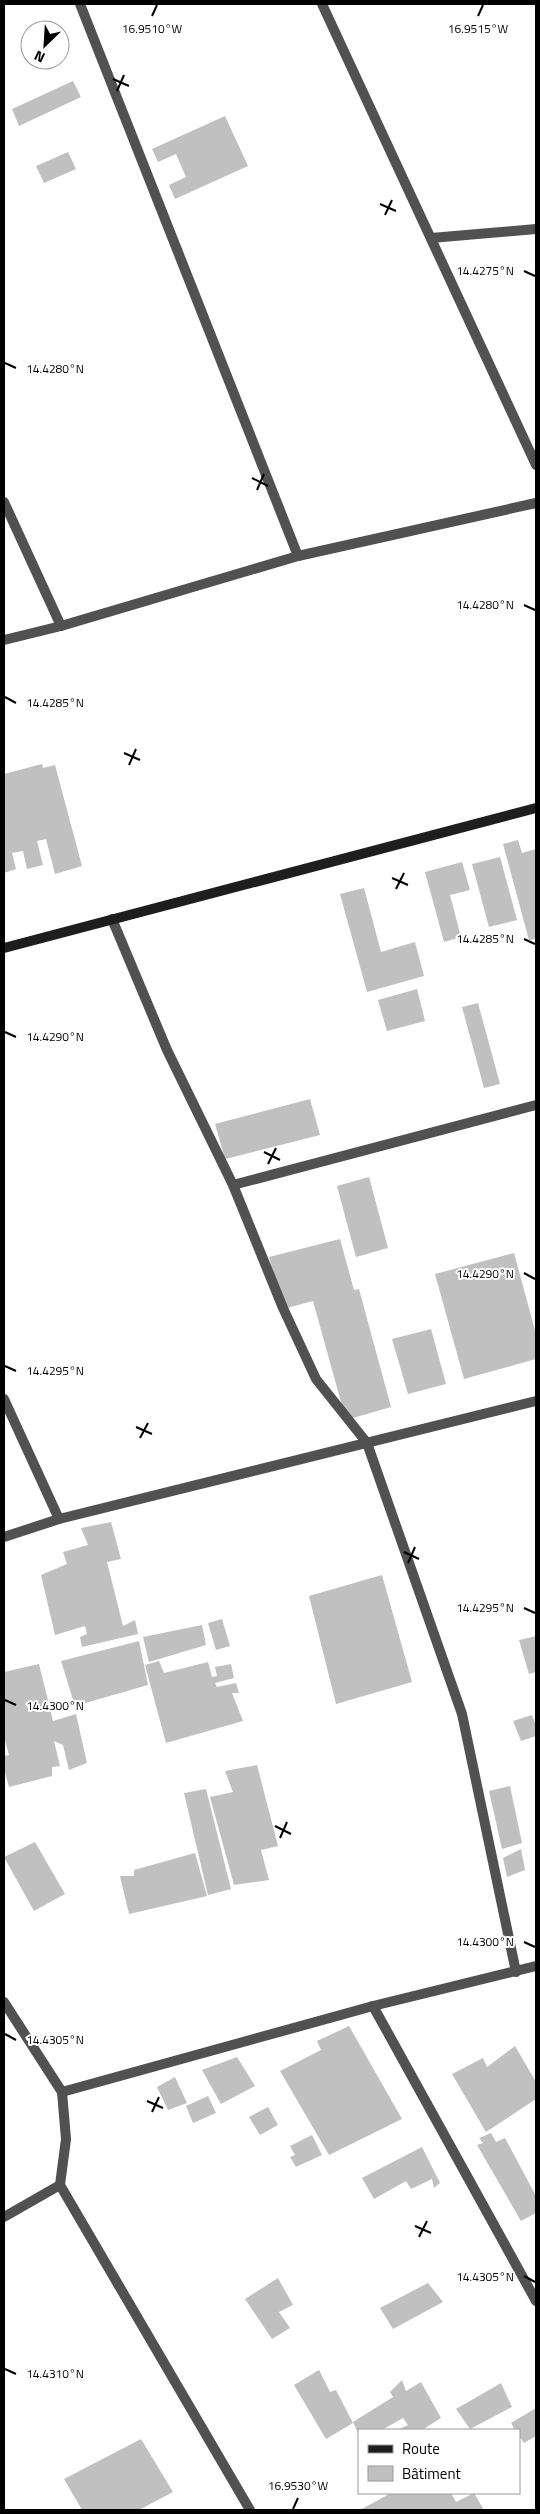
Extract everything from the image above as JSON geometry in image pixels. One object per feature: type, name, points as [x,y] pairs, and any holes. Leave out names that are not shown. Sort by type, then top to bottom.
[{"type":"main road","points":[[4,948],[536,808]]},
{"type":"street","points":[[80,4],[298,556]]},
{"type":"street","points":[[322,4],[536,465]]},
{"type":"street","points":[[431,238],[536,229]]},
{"type":"street","points":[[4,502],[61,626]]},
{"type":"street","points":[[4,640],[61,626],[298,556],[536,504]]},
{"type":"street","points":[[112,919],[167,1050],[233,1186],[283,1308],[316,1379],[367,1443],[462,1714],[516,1972]]},
{"type":"street","points":[[233,1186],[536,1105]]},
{"type":"street","points":[[4,1399],[59,1519]]},
{"type":"street","points":[[4,1537],[59,1519],[536,1401]]},
{"type":"street","points":[[62,2092],[373,2006],[536,1966]]},
{"type":"street","points":[[4,2002],[62,2092],[66,2139],[60,2185],[250,2510]]},
{"type":"street","points":[[373,2006],[536,2301]]},
{"type":"street","points":[[4,2217],[60,2185]]},
{"type":"building","points":[[73,81],[81,97],[19,126],[12,109]]},
{"type":"building","points":[[225,116],[248,166],[175,199],[169,185],[186,177],[176,154],[158,162],[152,149]]},
{"type":"building","points":[[68,152],[76,169],[44,183],[36,166]]},
{"type":"building","points":[[42,764],[43,768],[55,765],[82,866],[55,874],[46,839],[37,841],[43,865],[27,869],[23,851],[12,853],[16,869],[4,873],[4,774]]},
{"type":"building","points":[[518,840],[522,853],[536,849],[536,939],[529,940],[503,844]]},
{"type":"building","points":[[500,857],[517,920],[489,927],[472,864]]},
{"type":"building","points":[[462,862],[470,890],[450,895],[461,937],[444,942],[425,872]]},
{"type":"building","points":[[364,888],[381,952],[415,942],[424,976],[367,992],[340,894]]},
{"type":"building","points":[[417,989],[425,1021],[387,1031],[378,1000]]},
{"type":"building","points":[[478,1003],[500,1084],[484,1088],[462,1007]]},
{"type":"building","points":[[310,1099],[320,1135],[225,1159],[215,1124]]},
{"type":"building","points":[[369,1177],[388,1248],[356,1257],[337,1186]]},
{"type":"building","points":[[340,1239],[354,1290],[359,1289],[391,1407],[346,1420],[313,1301],[283,1309],[269,1257]]},
{"type":"building","points":[[514,1253],[536,1334],[536,1359],[464,1379],[435,1274]]},
{"type":"building","points":[[431,1329],[446,1384],[408,1394],[392,1339]]},
{"type":"building","points":[[111,1522],[121,1559],[107,1562],[123,1626],[135,1620],[138,1634],[82,1647],[80,1637],[87,1634],[85,1626],[55,1635],[41,1575],[67,1564],[63,1552],[88,1545],[81,1528]]},
{"type":"building","points":[[382,1575],[412,1682],[336,1704],[309,1596]]},
{"type":"building","points":[[222,1619],[230,1646],[216,1650],[208,1623]]},
{"type":"building","points":[[202,1625],[206,1645],[149,1662],[143,1637]]},
{"type":"building","points":[[536,1636],[536,1672],[529,1674],[519,1640]]},
{"type":"building","points":[[139,1641],[148,1685],[75,1706],[61,1661]]},
{"type":"building","points":[[159,1661],[164,1673],[208,1662],[212,1677],[217,1676],[215,1667],[231,1664],[234,1678],[215,1683],[217,1687],[236,1683],[239,1693],[232,1693],[243,1721],[166,1743],[145,1665]]},
{"type":"building","points":[[39,1664],[53,1721],[76,1714],[87,1763],[69,1770],[63,1745],[54,1741],[60,1766],[52,1767],[52,1776],[9,1787],[4,1769],[4,1756],[9,1755],[4,1737],[4,1672]]},
{"type":"building","points":[[532,1715],[536,1725],[536,1736],[521,1741],[513,1721]]},
{"type":"building","points":[[257,1765],[278,1846],[261,1850],[269,1880],[234,1885],[210,1797],[233,1792],[225,1771]]},
{"type":"building","points":[[510,1786],[522,1843],[502,1849],[489,1791]]},
{"type":"building","points":[[206,1789],[231,1889],[208,1895],[184,1793]]},
{"type":"building","points":[[35,1842],[65,1894],[34,1911],[4,1857]]},
{"type":"building","points":[[521,1849],[525,1870],[507,1877],[503,1858]]},
{"type":"building","points":[[195,1853],[207,1896],[129,1914],[120,1876],[134,1876],[134,1870]]},
{"type":"building","points":[[349,2026],[402,2119],[329,2155],[280,2071],[321,2050],[317,2041]]},
{"type":"building","points":[[515,2046],[536,2082],[536,2099],[486,2132],[452,2074],[483,2058],[487,2067]]},
{"type":"building","points":[[237,2057],[255,2086],[221,2104],[202,2070]]},
{"type":"building","points":[[175,2077],[187,2103],[168,2110],[157,2087]]},
{"type":"building","points":[[208,2096],[216,2113],[193,2123],[186,2106]]},
{"type":"building","points":[[268,2107],[278,2125],[260,2135],[249,2117]]},
{"type":"building","points":[[491,2133],[496,2142],[505,2138],[536,2196],[536,2213],[521,2221],[477,2145],[483,2143],[479,2138]]},
{"type":"building","points":[[312,2135],[322,2155],[296,2167],[290,2157],[295,2155],[290,2146]]},
{"type":"building","points":[[422,2147],[440,2183],[434,2188],[432,2179],[411,2189],[406,2181],[374,2199],[362,2178]]},
{"type":"building","points":[[278,2278],[293,2305],[279,2312],[290,2328],[272,2339],[245,2299]]},
{"type":"building","points":[[428,2283],[443,2302],[393,2329],[380,2308]]},
{"type":"building","points":[[319,2370],[330,2392],[336,2390],[353,2423],[326,2439],[294,2385]]},
{"type":"building","points":[[402,2380],[406,2391],[421,2382],[441,2418],[424,2429],[399,2429],[408,2425],[403,2418],[384,2429],[358,2429],[358,2433],[353,2422],[393,2397],[390,2392]]},
{"type":"building","points":[[501,2383],[512,2407],[470,2429],[456,2409]]},
{"type":"building","points":[[536,2408],[536,2436],[524,2443],[520,2437],[520,2429],[514,2429],[511,2423]]},
{"type":"building","points":[[141,2439],[173,2492],[139,2510],[82,2510],[64,2479]]},
{"type":"building","points":[[389,2494],[452,2494],[456,2502],[475,2494],[484,2510],[360,2510]]}]
